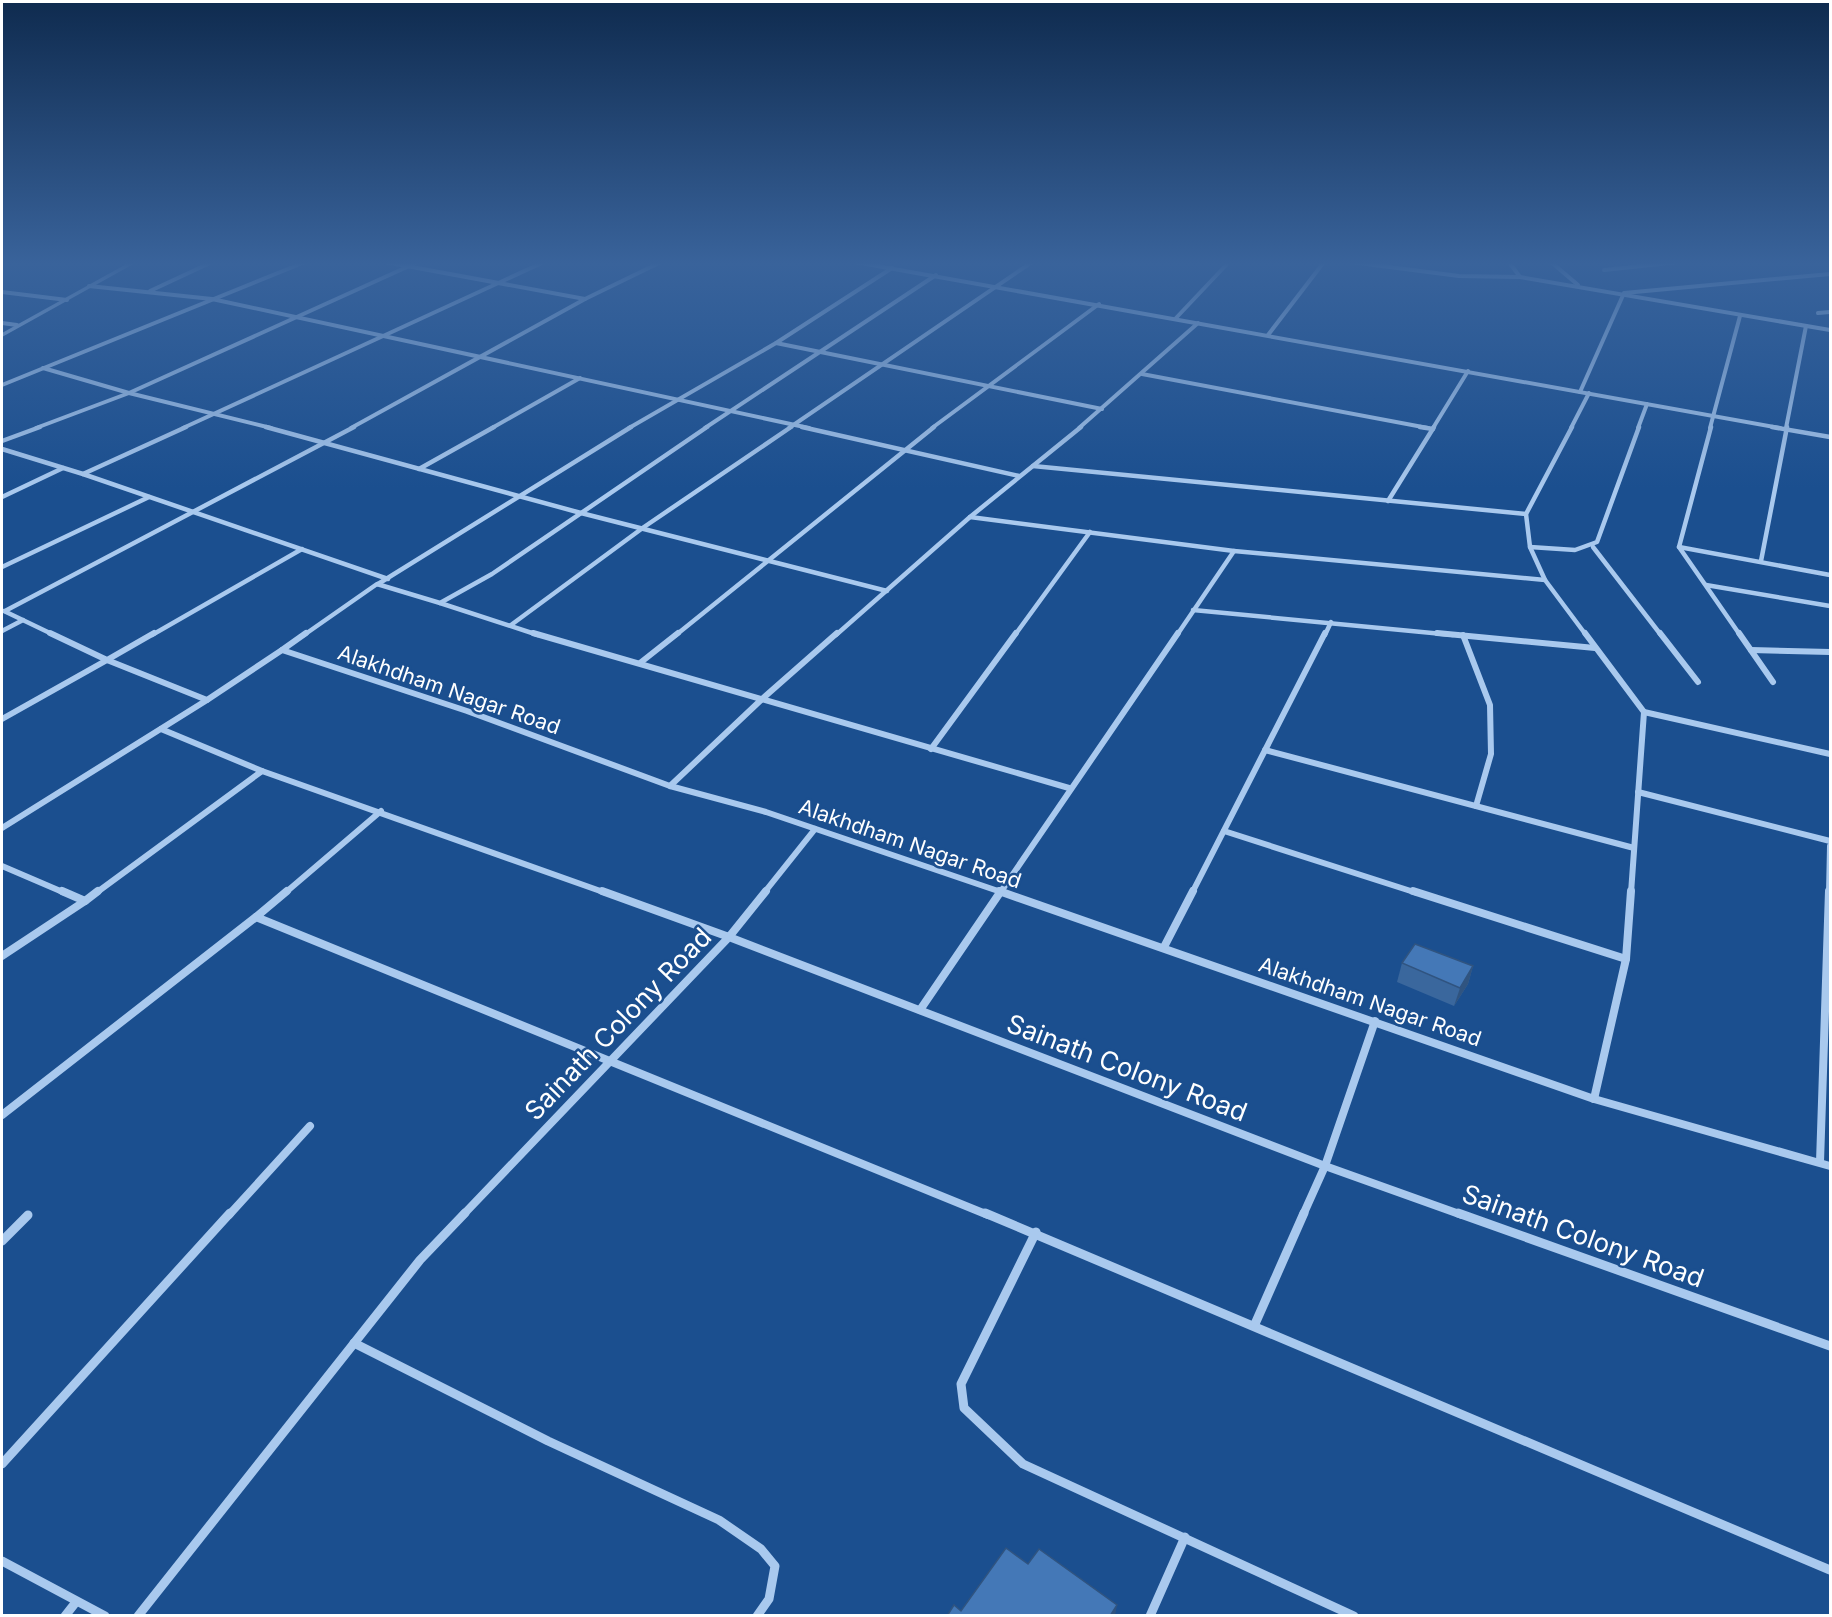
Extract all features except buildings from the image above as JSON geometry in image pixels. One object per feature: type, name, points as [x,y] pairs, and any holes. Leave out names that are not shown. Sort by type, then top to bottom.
[{"type":"street","points":[[2,385],[118,337]]},
{"type":"street","points":[[2,441],[129,393],[252,337]]},
{"type":"street","points":[[83,474],[213,412],[385,337]]},
{"type":"street","points":[[395,337],[796,424],[1019,476]]},
{"type":"street","points":[[3,610],[324,443],[515,337]]},
{"type":"street","points":[[2,828],[207,700],[377,584],[389,579],[677,398],[785,337]]},
{"type":"street","points":[[440,603],[492,574],[840,337]]},
{"type":"street","points":[[511,625],[644,527],[922,337]]},
{"type":"street","points":[[640,663],[819,522],[904,449],[1055,337]]},
{"type":"street","points":[[670,786],[761,700],[970,517],[1102,409],[1182,337]]},
{"type":"street","points":[[1282,337],[1830,437]]},
{"type":"street","points":[[1580,392],[1604,337]]},
{"type":"street","points":[[1679,547],[1735,337]]},
{"type":"street","points":[[1761,561],[1804,337]]},
{"type":"street","points":[[776,343],[988,388],[1102,409]]},
{"type":"street","points":[[43,368],[581,513],[644,527],[887,591]]},
{"type":"street","points":[[1388,501],[1468,371]]},
{"type":"street","points":[[1142,374],[1433,429]]},
{"type":"street","points":[[420,469],[580,377]]},
{"type":"street","points":[[1589,393],[1526,514],[1530,547],[1545,580],[1644,712],[1830,754]]},
{"type":"street","points":[[1593,547],[1604,524],[1647,404]]},
{"type":"street","points":[[2,449],[83,474],[389,579]]},
{"type":"street","points":[[1032,466],[1526,514]]},
{"type":"street","points":[[2,497],[64,468]]},
{"type":"street","points":[[2,567],[150,497]]},
{"type":"street","points":[[970,517],[1234,551],[1545,580]]},
{"type":"street","points":[[931,749],[1090,532]]},
{"type":"street","points":[[1530,547],[1583,549],[1593,547]]},
{"type":"street","points":[[1593,547],[1698,682]]},
{"type":"street","points":[[1679,547],[1830,575]]},
{"type":"street","points":[[1679,547],[1773,682]]},
{"type":"street","points":[[2,719],[302,549]]},
{"type":"street","points":[[920,1010],[1069,788],[1234,551]]},
{"type":"street","points":[[377,584],[564,643],[1069,788]]},
{"type":"street","points":[[1706,585],[1830,606]]},
{"type":"street","points":[[3,610],[107,660],[207,700]]},
{"type":"street","points":[[1193,610],[1595,648]]},
{"type":"street","points":[[2,631],[23,620]]},
{"type":"street","points":[[1164,947],[1331,622]]},
{"type":"street","points":[[1463,635],[1490,705],[1491,754],[1476,806]]},
{"type":"street","name":"Alakhdham Nagar Road","points":[[282,650],[467,711],[670,786],[766,812],[1164,947],[1594,1099],[1830,1166]]},
{"type":"street","points":[[1751,650],[1830,652]]},
{"type":"street","points":[[1594,1099],[1626,959],[1644,712]]},
{"type":"street","points":[[161,729],[261,771],[381,811],[729,937],[815,829]]},
{"type":"street","points":[[1265,750],[1634,848]]},
{"type":"street","points":[[2,956],[85,901],[261,771]]},
{"type":"street","points":[[1638,792],[1830,841]]},
{"type":"street","points":[[2,1115],[256,917],[381,811]]},
{"type":"street","points":[[1224,831],[1626,959]]},
{"type":"street","points":[[1820,1162],[1830,846]]},
{"type":"street","points":[[2,866],[85,901]]},
{"type":"street","points":[[256,917],[613,1058],[1036,1232],[1830,1570]]},
{"type":"street","name":"Sainath Colony Road","points":[[138,1616],[420,1260],[729,937],[1325,1166],[1830,1346]]},
{"type":"street","points":[[1255,1324],[1325,1166],[1375,1021]]},
{"type":"street","points":[[2,1464],[310,1126]]},
{"type":"street","points":[[2,1241],[28,1215]]},
{"type":"street","points":[[1036,1232],[961,1384],[964,1408],[1023,1464],[1354,1616]]},
{"type":"street","points":[[354,1343],[548,1441],[719,1520],[761,1549],[775,1566],[770,1599],[757,1616]]},
{"type":"street","points":[[1150,1616],[1185,1537]]},
{"type":"street","points":[[2,1561],[105,1616]]},
{"type":"street","points":[[65,1616],[76,1602]]}]
